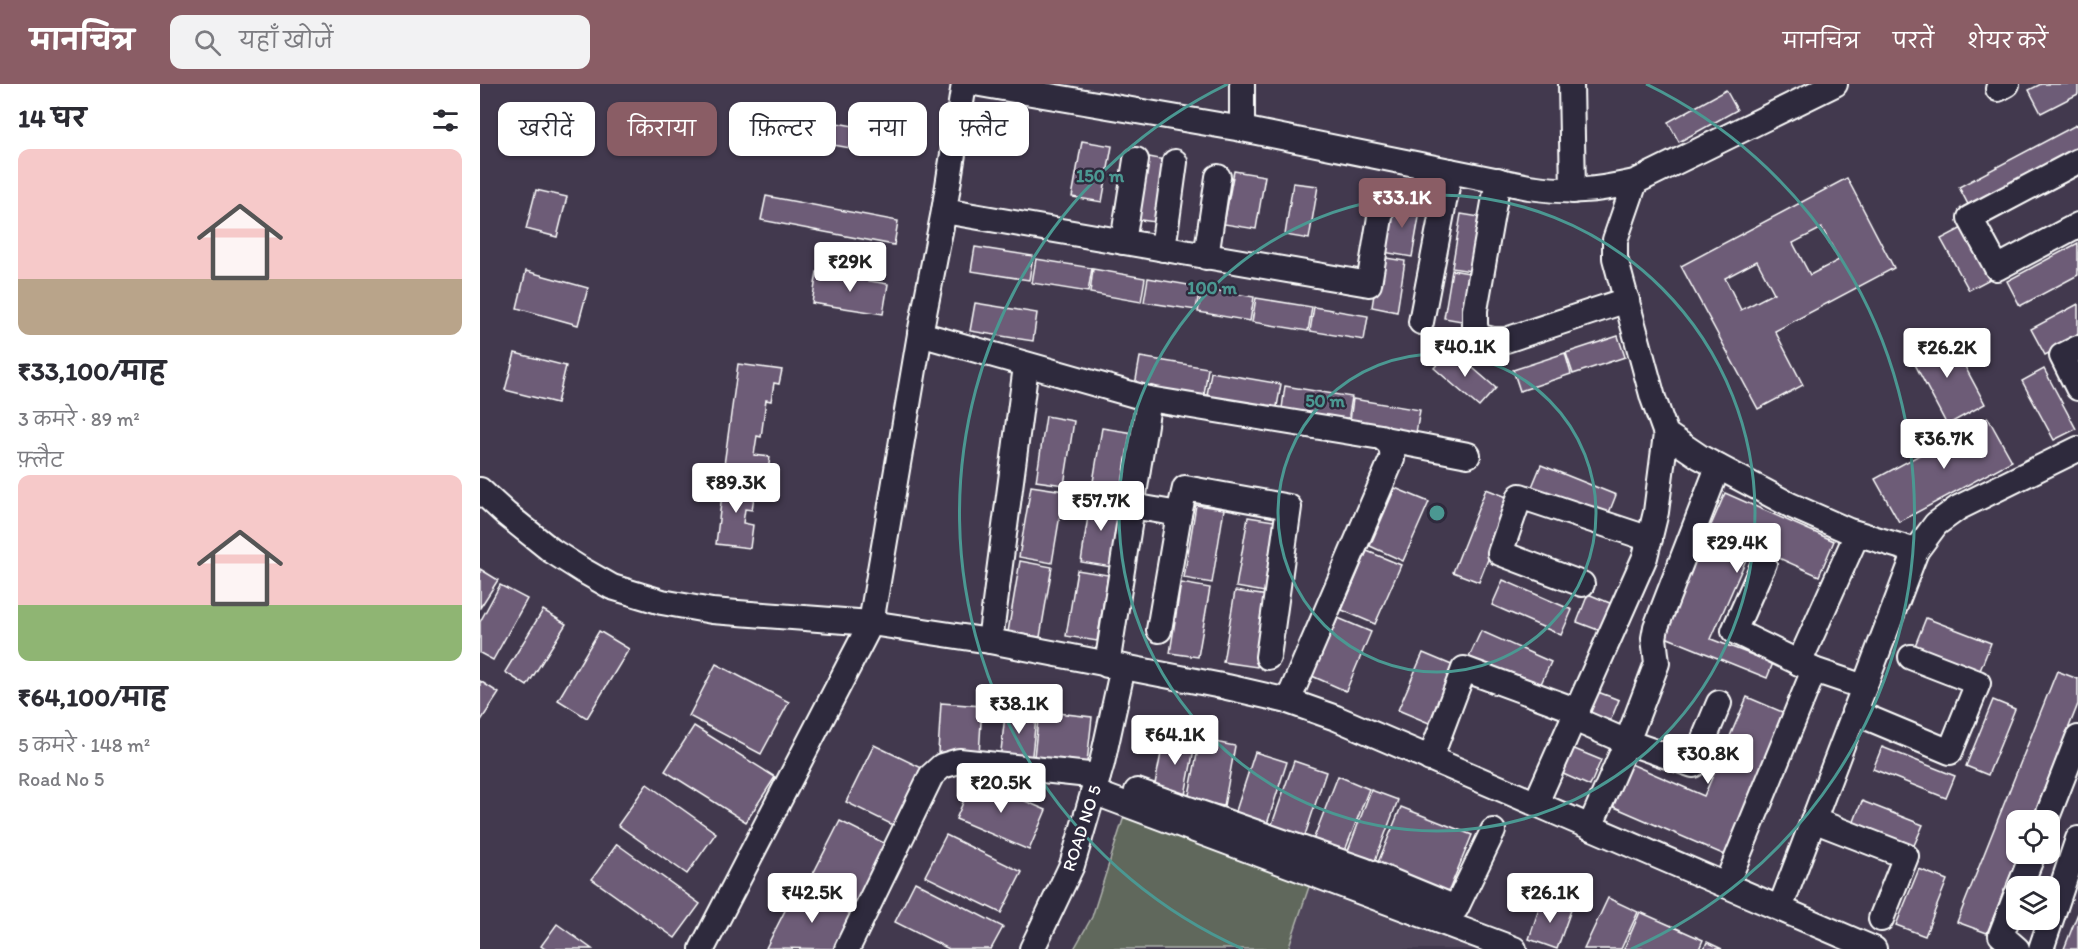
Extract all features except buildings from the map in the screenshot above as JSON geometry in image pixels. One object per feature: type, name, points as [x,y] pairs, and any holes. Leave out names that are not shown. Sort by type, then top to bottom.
[{"type":"street","points":[[702,949],[871,622],[920,334],[944,211],[964,84]]},
{"type":"street","points":[[980,84],[1242,129],[1540,188],[1573,191],[1599,190],[1635,182],[1835,84]]},
{"type":"street","points":[[1242,84],[1242,129]]},
{"type":"street","points":[[1571,84],[1573,191]]},
{"type":"street","points":[[1123,242],[1136,160]]},
{"type":"street","points":[[2078,161],[1970,218],[1996,268],[2078,225]]},
{"type":"street","points":[[1162,249],[1175,162]]},
{"type":"street","points":[[1422,322],[1450,171]]},
{"type":"street","points":[[1206,257],[1218,177]]},
{"type":"street","points":[[1498,180],[1475,310],[1475,326],[1478,336],[1493,340],[1506,340],[1627,300]]},
{"type":"street","points":[[1536,803],[1645,557],[1657,506],[1666,434],[1653,398],[1615,258],[1615,240],[1635,182]]},
{"type":"street","points":[[944,211],[1369,284],[1383,199]]},
{"type":"street","points":[[920,334],[1026,366],[1149,399],[1468,455]]},
{"type":"street","points":[[2078,348],[2062,356],[2078,388]]},
{"type":"street","points":[[990,641],[1026,366]]},
{"type":"street","name":"ROAD NO 5","points":[[1032,949],[1072,865],[1096,784],[1115,666],[1132,506],[1149,399]]},
{"type":"street","points":[[1666,434],[1718,467],[1790,505],[1857,534],[1916,551]]},
{"type":"street","points":[[1288,701],[1392,459],[1393,449],[1384,439]]},
{"type":"street","points":[[1780,908],[1916,551],[1936,524],[1958,508],[2078,449]]},
{"type":"street","points":[[1590,827],[1627,742],[1657,663],[1654,638],[1658,621],[1718,467]]},
{"type":"street","points":[[1159,630],[1185,488],[1289,507],[1268,657]]},
{"type":"street","points":[[480,490],[552,551],[612,587],[662,602],[712,610],[871,622],[990,641],[1288,701],[1336,718],[1874,949]]},
{"type":"street","points":[[1582,585],[1500,553],[1520,496],[1650,539]]},
{"type":"street","points":[[1132,506],[1179,514]]},
{"type":"street","points":[[1725,885],[1857,534]]},
{"type":"street","points":[[1764,563],[1734,631],[1806,666],[1864,687]]},
{"type":"street","points":[[1623,609],[1658,621]]},
{"type":"street","points":[[1854,712],[1950,752],[1978,683],[1911,657]]},
{"type":"street","points":[[1430,759],[1464,669],[1576,715],[1627,742],[1694,765],[1719,703]]},
{"type":"street","points":[[2050,810],[2078,738]]},
{"type":"street","points":[[847,949],[931,776],[942,766],[959,761],[1096,784],[1133,807],[1514,949]]},
{"type":"street","points":[[1133,807],[1137,791],[1364,870],[1456,908],[1493,831]]},
{"type":"street","points":[[1813,820],[1906,856],[1881,919]]},
{"type":"street","points":[[2041,949],[2078,839]]},
{"type":"street","points":[[2006,922],[2001,935],[2017,949]]},
{"type":"shaded area","points":[[1128,804],[1316,866],[1288,949],[1074,949],[1092,917]]},
{"type":"shaded area","points":[[1316,866],[1516,949],[1288,949]]}]
